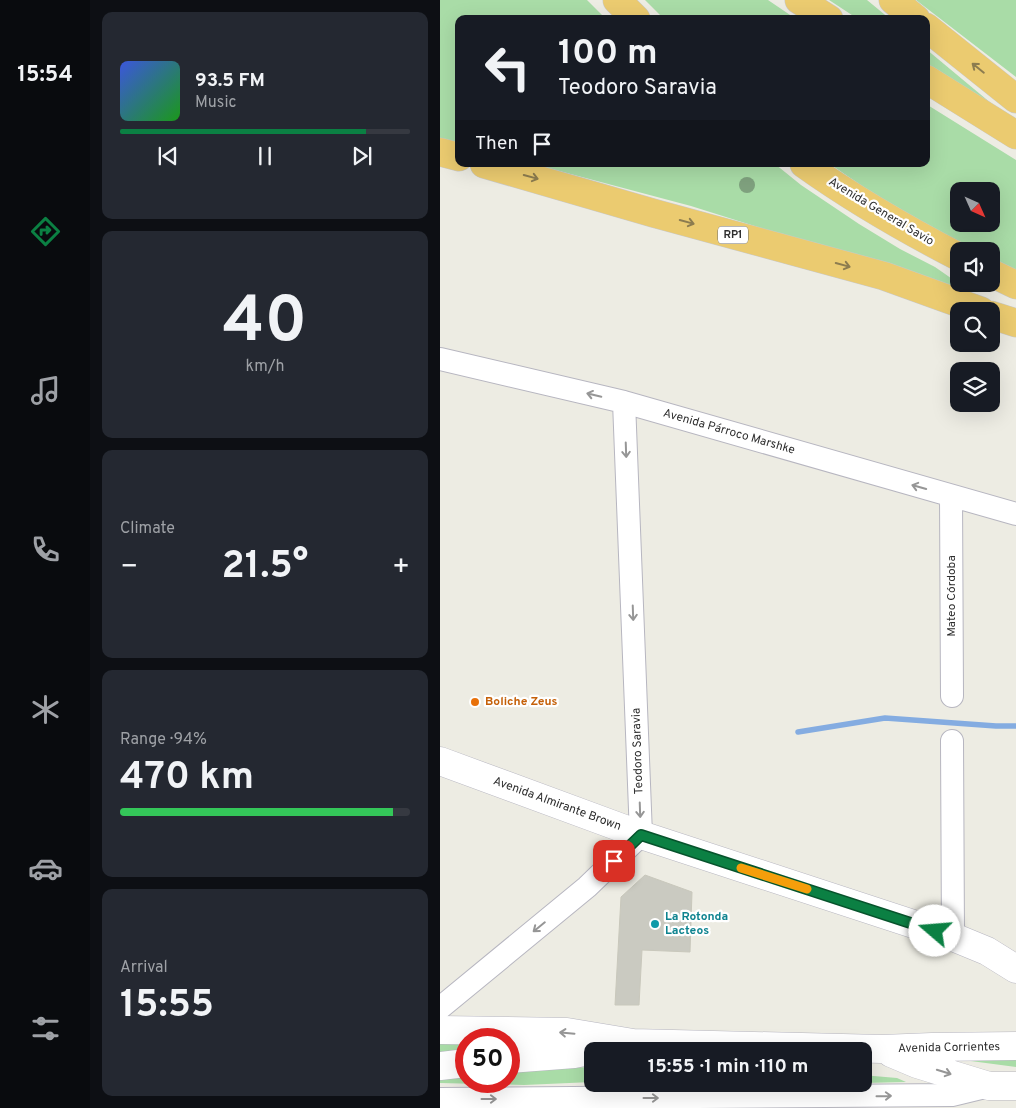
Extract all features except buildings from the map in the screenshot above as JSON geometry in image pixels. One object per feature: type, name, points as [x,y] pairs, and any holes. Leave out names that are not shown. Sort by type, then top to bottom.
[{"type":"highway","points":[[617,0],[632,15]]},
{"type":"highway","points":[[799,0],[823,15]]},
{"type":"highway","points":[[893,0],[911,15]]},
{"type":"highway","points":[[930,30],[1016,99]]},
{"type":"highway","points":[[930,82],[1016,136]]},
{"type":"highway","points":[[440,152],[455,156]]},
{"type":"highway","name":"RP1","points":[[494,167],[653,213],[884,276],[956,302]]},
{"type":"highway","name":"Avenida General Savio","points":[[808,167],[832,184],[890,219],[950,252]]},
{"type":"highway","points":[[1000,277],[1016,285]]},
{"type":"highway","points":[[1000,318],[1016,323]]},
{"type":"street","name":"Avenida Párroco Marshke","points":[[440,359],[624,402],[1016,514]]},
{"type":"street","name":"Teodoro Saravia","points":[[624,402],[641,835]]},
{"type":"street","name":"Mateo Córdoba","points":[[951,496],[952,696]]},
{"type":"street","points":[[952,741],[953,937]]},
{"type":"street","name":"Avenida Almirante Brown","points":[[440,761],[641,835],[953,937],[987,951]]},
{"type":"street","points":[[440,1008],[587,887],[641,835]]},
{"type":"street","points":[[987,951],[1016,956]]},
{"type":"street","points":[[987,951],[1016,969]]},
{"type":"street","name":"Avenida Corrientes","points":[[440,1030],[567,1032],[627,1042]]},
{"type":"street","name":"Avenida Corrientes","points":[[872,1049],[1008,1048],[1016,1046]]},
{"type":"street","name":"Avenida Corrientes","points":[[882,1049],[917,1064],[989,1086],[1016,1086]]},
{"type":"street","name":"Avenida Corrientes","points":[[520,1058],[584,1052]]},
{"type":"street","points":[[440,1066],[455,1064]]},
{"type":"street","points":[[440,1099],[687,1103],[952,1102],[989,1086]]},
{"type":"green space","points":[[440,0],[587,0],[602,15],[455,15],[455,143],[440,139]]},
{"type":"green space","points":[[645,0],[768,0],[790,15],[660,15]]},
{"type":"green space","points":[[829,0],[867,0],[885,15],[852,15]]},
{"type":"green space","points":[[916,0],[1016,0],[1016,77]]},
{"type":"green space","points":[[930,52],[1016,124],[930,68]]},
{"type":"green space","points":[[930,106],[1016,160],[1016,276],[1000,268],[1000,242],[951,242],[881,199],[834,167],[930,167]]},
{"type":"green space","points":[[544,167],[779,167],[801,185],[859,224],[900,249],[935,267],[950,277],[950,286],[691,206]]},
{"type":"green space","points":[[440,1043],[455,1043],[455,1054],[440,1055]]},
{"type":"green space","points":[[948,1058],[1016,1058],[1016,1067]]},
{"type":"green space","points":[[584,1067],[584,1082],[520,1085],[520,1070]]},
{"type":"green space","points":[[455,1074],[455,1083],[440,1083],[440,1076]]},
{"type":"green space","points":[[872,1076],[897,1078],[906,1082],[872,1083]]},
{"type":"waterway","points":[[798,732],[885,718],[1016,726]]},
{"type":"slow traffic","points":[[741,868],[807,889]]},
{"type":"place","name":"Boliche Zeus","points":[[475,702]]},
{"type":"place","name":"La Rotonda Lacteos","points":[[655,924]]},
{"type":"route","points":[[614,861],[641,835],[935,931]]}]
